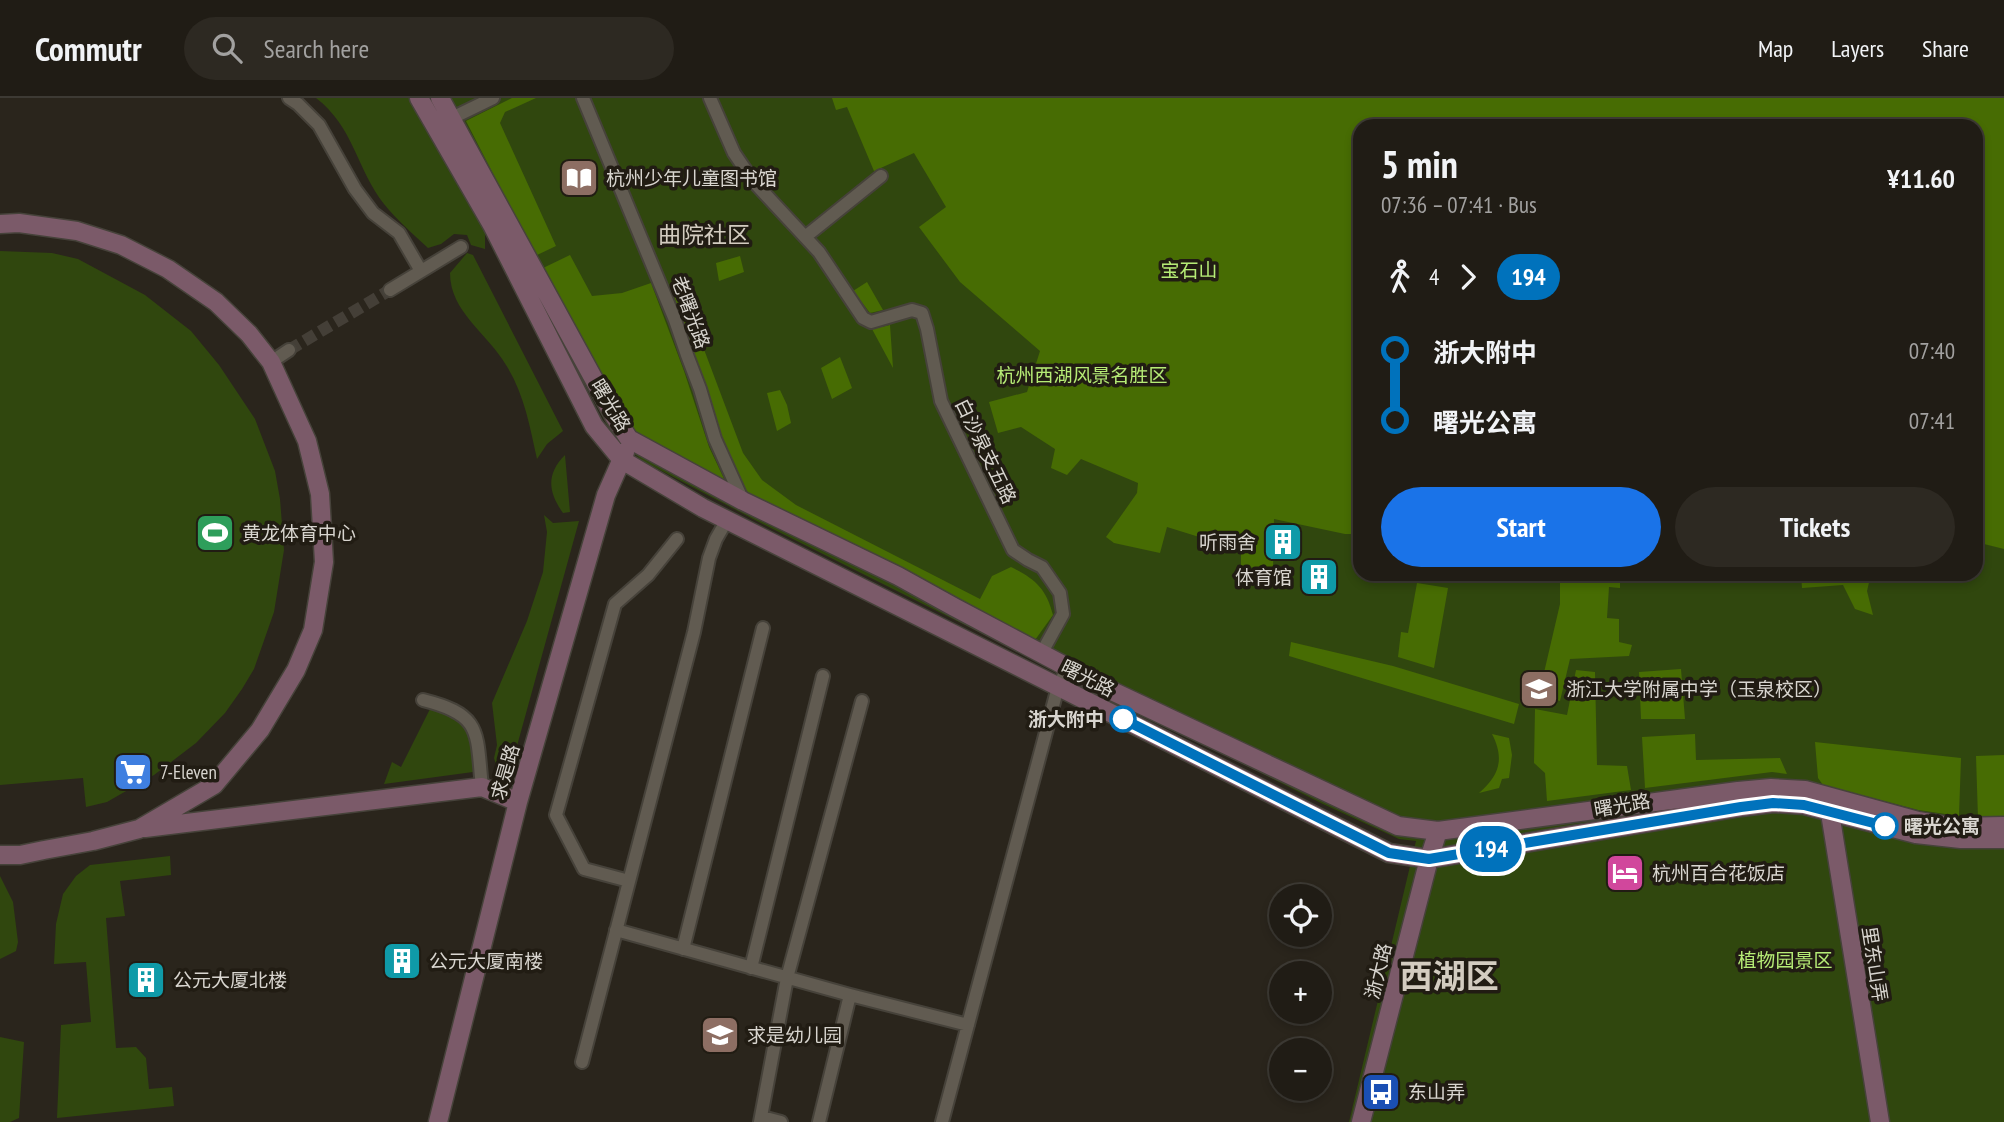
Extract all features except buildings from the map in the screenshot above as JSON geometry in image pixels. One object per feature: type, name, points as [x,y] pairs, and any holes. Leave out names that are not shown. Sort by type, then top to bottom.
[{"type":"main road","name":"曙光路","points":[[419,98],[492,225],[594,426],[622,460],[727,520],[1389,853],[1429,859],[1773,803],[1804,805],[1916,834],[1961,839],[2004,839]]},
{"type":"main road","name":"曙光路","points":[[440,98],[629,439],[743,501],[898,576],[1112,691],[1398,826],[1438,831],[1771,788],[1805,790],[1918,821],[1955,827],[2004,826]]},
{"type":"main road","points":[[0,224],[19,223],[77,231],[121,245],[168,269],[216,302],[249,334],[271,362],[306,441],[320,494],[324,562],[313,630],[296,670],[260,730],[214,785],[139,829]]},
{"type":"main road","name":"求是路","points":[[438,1122],[517,802],[606,495],[629,439]]},
{"type":"main road","points":[[0,855],[20,855],[139,829],[482,787],[517,802]]},
{"type":"main road","name":"里东山弄","points":[[1830,813],[1880,1122]]},
{"type":"main road","name":"浙大路","points":[[1362,1122],[1438,831]]},
{"type":"street","points":[[289,98],[319,125],[355,189],[373,212],[399,233],[421,271]]},
{"type":"street","points":[[452,117],[494,98]]},
{"type":"street","name":"老曙光路","points":[[583,98],[675,320],[715,439],[743,501]]},
{"type":"street","points":[[710,98],[734,153],[753,181],[805,237],[881,176]]},
{"type":"street","name":"白沙泉支五路","points":[[805,237],[819,252],[863,318],[871,322],[912,310],[922,313],[928,329],[940,401],[956,434],[1013,550],[1042,567],[1059,593],[1063,614],[1041,653]]},
{"type":"street","points":[[390,290],[461,247]]},
{"type":"street","points":[[271,362],[289,351]]},
{"type":"street","points":[[582,1062],[694,632],[709,558],[727,520]]},
{"type":"street","points":[[629,881],[584,869],[556,815],[615,604],[648,575],[677,539]]},
{"type":"street","points":[[683,949],[763,628]]},
{"type":"street","points":[[942,1122],[1058,687],[1068,667]]},
{"type":"street","points":[[751,968],[823,676]]},
{"type":"street","points":[[423,700],[453,709],[471,723],[476,736],[482,787]]},
{"type":"street","points":[[781,1122],[761,1119],[787,978],[862,701]]},
{"type":"street","points":[[616,930],[968,1025]]},
{"type":"street","points":[[819,1122],[850,995]]},
{"type":"green space","points":[[316,98],[409,98],[485,223],[485,249],[471,245],[467,235],[454,234],[441,244],[428,248],[384,204],[339,122]]},
{"type":"green space","name":"杭州西湖风景名胜区","points":[[428,98],[2004,98],[2004,1122],[1349,1122],[1416,841],[1399,839],[1323,804],[755,520],[643,461],[617,440],[490,204]]},
{"type":"green space","points":[[512,98],[536,98],[505,112],[500,123],[556,246],[535,256],[466,121]]},
{"type":"green space","name":"宝石山","points":[[832,98],[2004,98],[2004,549],[1983,544],[1983,119],[1353,119],[1353,534],[1274,519],[1273,570],[1241,566],[1241,550],[1167,527],[1160,553],[1114,543],[1106,537],[1137,493],[1138,483],[1081,459],[1067,475],[1051,468],[1055,449],[1021,427],[998,433],[989,402],[1027,392],[1040,351],[960,282],[919,227],[946,207],[914,153],[874,171],[847,107],[836,110]]},
{"type":"green space","points":[[0,251],[52,253],[78,259],[145,295],[191,331],[219,365],[255,419],[275,471],[280,499],[284,550],[274,612],[254,669],[242,689],[225,713],[196,743],[154,775],[107,802],[86,807],[83,778],[0,785]]},
{"type":"green space","points":[[467,253],[473,255],[563,431],[547,444],[537,459],[526,410],[512,376],[456,299],[450,273]]},
{"type":"green space","points":[[570,255],[592,296],[622,293],[651,283],[709,447],[726,483],[635,432],[617,406],[541,269]]},
{"type":"green space","points":[[740,256],[744,272],[719,281],[716,263]]},
{"type":"green space","points":[[867,282],[883,310],[870,313],[853,291]]},
{"type":"green space","points":[[679,283],[743,453],[762,480],[796,505],[980,599],[992,576],[1011,567],[1019,571],[1043,591],[1053,615],[1035,640],[748,496],[722,439],[671,287]]},
{"type":"green space","points":[[890,325],[893,368],[872,329]]},
{"type":"green space","points":[[840,357],[852,388],[832,399],[821,368]]},
{"type":"green space","points":[[780,390],[791,423],[777,431],[767,393]]},
{"type":"green space","points":[[565,455],[570,512],[563,513],[554,498],[551,483],[555,469]]},
{"type":"green space","points":[[544,515],[553,523],[579,521],[512,764],[496,765],[494,758],[497,745],[492,703],[527,621],[543,572],[547,532]]},
{"type":"green space","points":[[1560,581],[1620,581],[1620,588],[1609,587],[1607,618],[1619,619],[1619,642],[1632,645],[1629,656],[1570,659],[1560,701],[1539,694],[1560,604]]},
{"type":"green space","points":[[1802,581],[1869,581],[1867,591],[1873,615],[1855,609],[1843,585],[1802,588]]},
{"type":"green space","points":[[1417,583],[1448,588],[1434,668],[1398,657],[1401,632],[1408,633]]},
{"type":"green space","points":[[1291,642],[1393,666],[1519,704],[1514,724],[1289,656]]},
{"type":"green space","points":[[1681,669],[1685,719],[1641,719],[1639,672]]},
{"type":"green space","points":[[1576,670],[1595,672],[1597,765],[1627,766],[1631,790],[1547,801],[1545,773],[1534,763],[1535,709],[1567,715]]},
{"type":"green space","points":[[431,707],[455,718],[465,728],[471,747],[473,772],[384,784],[392,762],[401,767]]},
{"type":"green space","points":[[1492,734],[1509,738],[1512,755],[1509,778],[1502,779],[1499,788],[1479,793],[1491,780],[1498,766],[1498,751]]},
{"type":"green space","points":[[1695,734],[1696,760],[1780,758],[1787,774],[1772,772],[1645,788],[1642,737]]},
{"type":"green space","points":[[1815,742],[1961,758],[1959,816],[1918,810],[1823,785],[1818,778]]},
{"type":"green space","points":[[2004,755],[2004,817],[1978,818],[1976,756]]},
{"type":"green space","points":[[170,856],[171,875],[120,881],[125,916],[106,918],[116,1048],[136,1047],[146,1058],[149,1089],[172,1087],[174,1106],[57,1118],[61,1025],[91,1022],[86,962],[54,964],[56,924],[63,894],[76,876],[90,865]]},
{"type":"green space","points":[[0,876],[13,902],[18,942],[16,951],[0,959]]},
{"type":"green space","points":[[0,1037],[24,1042],[19,1118],[10,1122],[0,1122]]},
{"type":"tunnel","points":[[289,350],[390,290]]},
{"type":"bus line","name":"194","points":[[1123,719],[1389,853],[1429,859],[1773,803],[1804,805],[1885,826]]},
{"type":"place","name":"杭州少年儿童图书馆","points":[[579,178]]},
{"type":"place","name":"黄龙体育中心","points":[[215,533]]},
{"type":"place","name":"听雨舍","points":[[1283,542]]},
{"type":"place","name":"体育馆","points":[[1319,577]]},
{"type":"place","name":"浙江大学附属中学（玉泉校区）","points":[[1539,689]]},
{"type":"place","name":"浙大附中","points":[[1123,719]]},
{"type":"place","name":"7-Eleven","points":[[133,772]]},
{"type":"place","name":"曙光公寓","points":[[1885,826]]},
{"type":"place","name":"杭州百合花饭店","points":[[1625,873]]},
{"type":"place","name":"公元大厦南楼","points":[[402,961]]},
{"type":"place","name":"公元大厦北楼","points":[[146,980]]},
{"type":"place","name":"求是幼儿园","points":[[720,1035]]},
{"type":"place","name":"东山弄","points":[[1381,1092]]},
{"type":"district","name":"曲院社区","points":[[704,234]]},
{"type":"district","name":"西湖区","points":[[1449,975]]},
{"type":"park label","name":"植物园景区","points":[[1785,960]]}]
